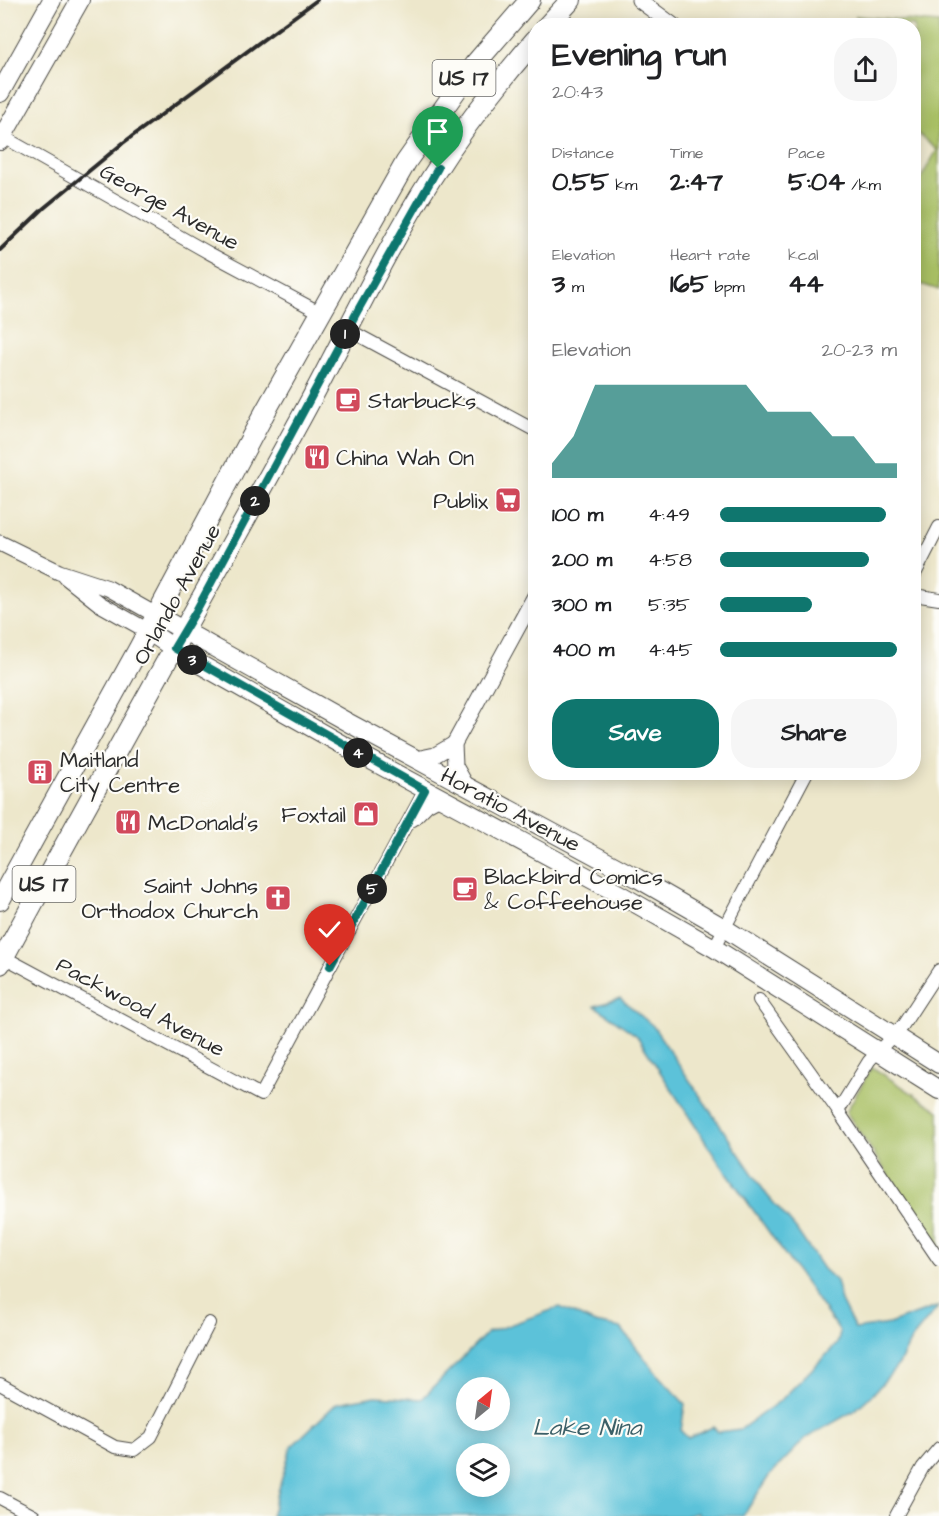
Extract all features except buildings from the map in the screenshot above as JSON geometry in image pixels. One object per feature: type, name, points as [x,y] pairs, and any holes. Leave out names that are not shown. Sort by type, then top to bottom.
[{"type":"main road","points":[[0,93],[52,0]]},
{"type":"main road","points":[[1,138],[80,0]]},
{"type":"main road","name":"Orlando Avenue","points":[[0,900],[384,199],[427,129],[480,56],[530,0]]},
{"type":"main road","points":[[555,18],[571,0]]},
{"type":"main road","name":"Orlando Avenue","points":[[1,958],[185,630],[430,179],[478,109],[528,49]]},
{"type":"main road","name":"Horatio Avenue","points":[[152,623],[185,630],[724,928],[939,1064]]},
{"type":"main road","name":"Horatio Avenue","points":[[152,623],[174,648],[433,794],[714,948],[939,1090]]},
{"type":"main road","points":[[433,794],[440,783],[467,787]]},
{"type":"street","points":[[639,0],[663,18]]},
{"type":"street","name":"George Avenue","points":[[1,138],[321,313]]},
{"type":"street","points":[[347,329],[528,427]]},
{"type":"street","points":[[921,562],[939,527]]},
{"type":"street","name":"Horatio Avenue","points":[[0,543],[59,572],[108,588],[152,623]]},
{"type":"street","points":[[921,596],[939,599]]},
{"type":"street","points":[[467,787],[455,766],[454,744],[528,609]]},
{"type":"street","points":[[416,759],[435,755],[454,744]]},
{"type":"street","points":[[714,948],[803,780]]},
{"type":"street","points":[[404,829],[433,794]]},
{"type":"street","points":[[404,829],[428,805],[433,794]]},
{"type":"street","name":"Packwood Avenue","points":[[1,958],[261,1095],[404,829]]},
{"type":"street","points":[[838,1111],[878,1051],[903,1025],[939,970]]},
{"type":"street","points":[[759,1000],[939,1260]]},
{"type":"street","points":[[0,1384],[114,1447],[134,1450],[151,1437],[209,1323]]},
{"type":"street","points":[[896,1516],[923,1467],[939,1448]]},
{"type":"street","points":[[0,1498],[34,1516]]},
{"type":"green space","points":[[856,16],[880,18],[856,18]]},
{"type":"green space","points":[[921,21],[939,23],[939,290],[921,284],[921,178],[937,150],[921,136]]},
{"type":"green space","points":[[872,1067],[939,1111],[939,1251],[846,1112]]},
{"type":"water","name":"Lake Nina","points":[[620,998],[653,1026],[767,1195],[796,1229],[823,1269],[836,1281],[841,1301],[855,1329],[889,1324],[939,1306],[911,1340],[899,1364],[873,1394],[854,1411],[806,1438],[769,1476],[743,1516],[698,1516],[697,1513],[684,1516],[271,1516],[291,1447],[337,1403],[376,1396],[422,1399],[487,1333],[560,1307],[595,1323],[621,1328],[657,1374],[685,1404],[681,1431],[688,1438],[713,1427],[718,1432],[741,1429],[781,1400],[837,1344],[840,1332],[714,1155],[637,1036],[595,1006]]},
{"type":"railway","points":[[0,250],[44,208],[123,143],[317,0]]},
{"type":"place","name":"Starbucks","points":[[348,400]]},
{"type":"place","name":"China Wah On","points":[[317,457]]},
{"type":"place","name":"Publix","points":[[508,500]]},
{"type":"place","name":"Maitland City Centre","points":[[40,772]]},
{"type":"place","name":"Foxtail","points":[[366,814]]},
{"type":"place","name":"McDonald's","points":[[128,822]]},
{"type":"place","name":"Blackbird Comics & Coffeehouse","points":[[465,889]]},
{"type":"place","name":"Saint Johns Orthodox Church","points":[[278,898]]},
{"type":"route","points":[[330,966],[425,790],[174,648],[412,210],[438,168]]}]
